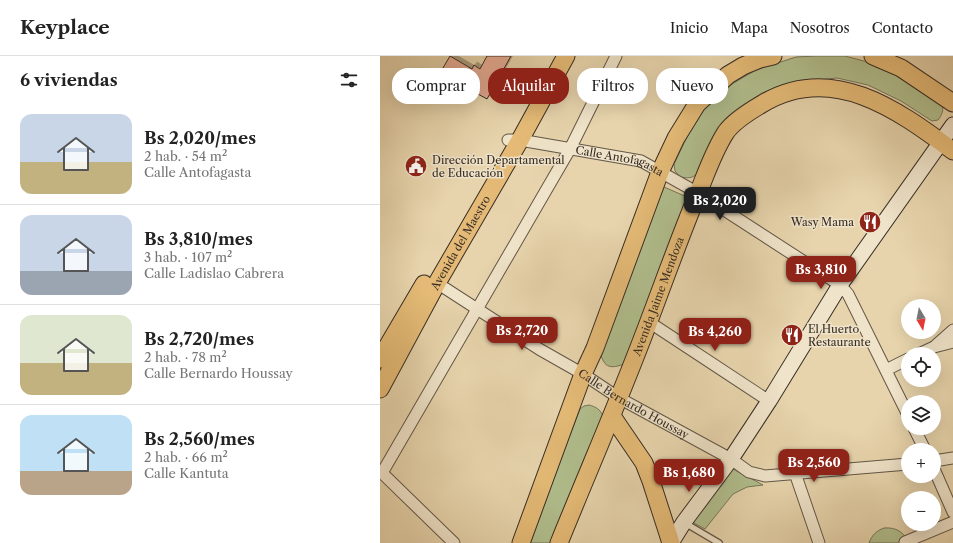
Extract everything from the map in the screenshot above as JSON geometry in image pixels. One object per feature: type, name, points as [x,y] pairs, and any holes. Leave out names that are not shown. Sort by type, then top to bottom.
[{"type":"main road","name":"Avenida del Maestro","points":[[380,388],[514,140],[553,56]]},
{"type":"main road","name":"Avenida del Maestro","points":[[380,359],[566,56]]},
{"type":"main road","points":[[873,56],[902,68],[953,103]]},
{"type":"main road","points":[[521,543],[583,374],[595,348],[660,172],[676,138],[697,104],[728,74],[763,57]]},
{"type":"main road","name":"Avenida Jaime Mendoza","points":[[559,543],[620,398],[676,245],[714,155],[727,131],[747,113],[774,96],[809,88],[840,89],[888,106],[948,146]]},
{"type":"main road","points":[[671,543],[684,522],[731,459],[769,401],[840,285],[948,146],[953,125]]},
{"type":"main road","points":[[612,416],[644,463],[671,543]]},
{"type":"street","points":[[454,543],[381,472],[570,149],[616,56]]},
{"type":"street","name":"Calle Antofagasta","points":[[514,140],[641,161],[698,193],[840,285],[848,294],[901,401]]},
{"type":"street","name":"Calle Bernardo Houssay","points":[[437,282],[539,349],[583,374],[620,398],[731,459],[749,472],[765,476],[901,465]]},
{"type":"street","points":[[649,322],[769,401]]},
{"type":"street","points":[[934,347],[953,330]]},
{"type":"street","points":[[934,347],[953,342]]},
{"type":"street","points":[[886,370],[901,362]]},
{"type":"street","points":[[941,460],[953,458]]},
{"type":"street","points":[[796,473],[819,543]]},
{"type":"street","points":[[940,483],[953,512]]},
{"type":"street","points":[[905,542],[953,522]]},
{"type":"lane","points":[[684,522],[719,543]]},
{"type":"green space","points":[[845,56],[886,67],[942,104],[942,114],[938,120],[932,121],[901,101],[868,85],[837,78],[796,82],[762,93],[731,115],[698,173],[690,178],[680,177],[675,171],[674,164],[697,116],[708,104],[728,104],[728,86],[756,70],[796,57]]},
{"type":"green space","points":[[664,187],[687,197],[687,200],[624,364],[613,367],[609,366],[604,362],[599,348]]},
{"type":"green space","points":[[589,405],[598,409],[603,416],[553,543],[529,543],[580,409]]},
{"type":"green space","points":[[733,469],[763,485],[747,487],[733,494],[705,529],[694,523],[693,519]]},
{"type":"green space","points":[[884,528],[896,529],[905,536],[909,543],[869,543],[871,538],[879,530]]},
{"type":"building","points":[[450,56],[470,68],[443,68]]},
{"type":"building","points":[[487,56],[511,56],[504,68],[488,68],[487,99],[480,95],[480,69]]},
{"type":"place","name":"Dirección Departamental de Educación","points":[[416,166]]},
{"type":"place","name":"Wasy Mama","points":[[870,222]]},
{"type":"place","name":"El Huerto Restaurante","points":[[792,335]]}]
